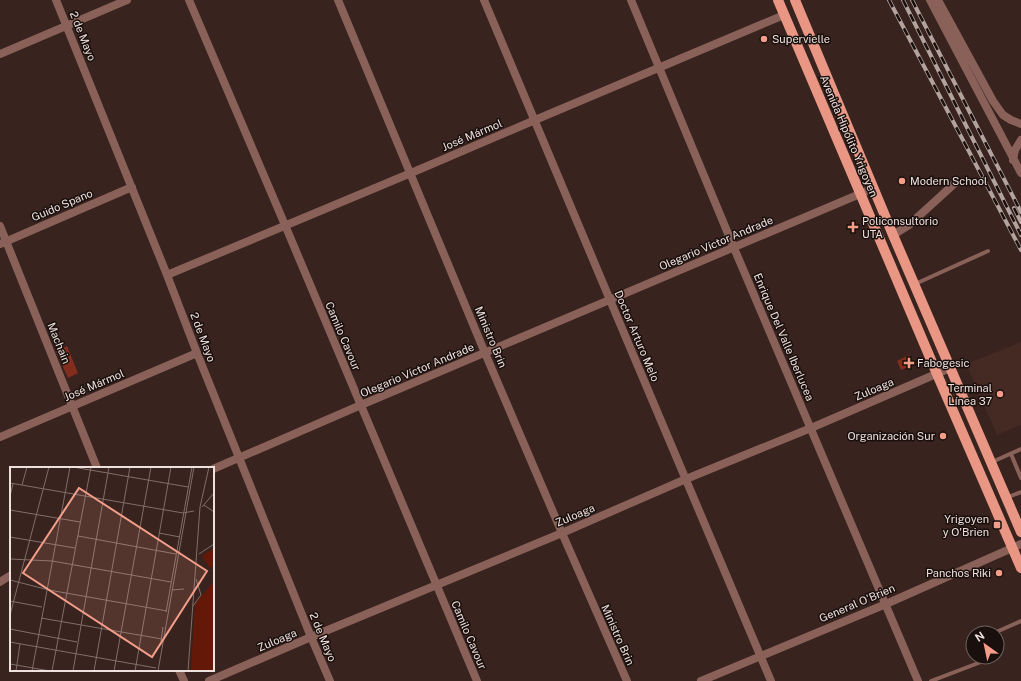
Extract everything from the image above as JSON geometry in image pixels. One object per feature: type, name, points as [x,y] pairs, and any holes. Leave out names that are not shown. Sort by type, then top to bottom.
[{"type":"main road","name":"Avenida Hipólito Yrigoyen","points":[[778,0],[937,374],[1017,546],[1021,568]]},
{"type":"main road","name":"Avenida Hipólito Yrigoyen","points":[[795,0],[893,234],[1021,532]]},
{"type":"street","name":"2 de Mayo","points":[[56,0],[167,274],[197,354],[330,681]]},
{"type":"street","points":[[0,54],[127,0]]},
{"type":"street","name":"Camilo Cavour","points":[[189,0],[477,681]]},
{"type":"street","name":"Ministro Brin","points":[[338,0],[485,353],[627,681]]},
{"type":"street","name":"Doctor Arturo Melo","points":[[484,0],[771,681]]},
{"type":"street","name":"Enrique Del Valle Iberlucea","points":[[631,0],[734,248],[918,681]]},
{"type":"street","points":[[930,0],[1021,173]]},
{"type":"street","points":[[938,0],[992,101],[1003,115],[1021,124]]},
{"type":"street","name":"José Mármol","points":[[167,274],[411,174],[784,15]]},
{"type":"street","points":[[1013,160],[1021,140]]},
{"type":"street","points":[[893,234],[908,225],[954,184]]},
{"type":"street","name":"Guido Spano","points":[[3,242],[132,187]]},
{"type":"street","name":"Olegario Víctor Andrade","points":[[214,469],[874,188]]},
{"type":"street","name":"Machain","points":[[0,226],[3,242],[97,467]]},
{"type":"street","name":"José Mármol","points":[[0,437],[197,354]]},
{"type":"street","name":"Zuloaga","points":[[210,681],[950,368]]},
{"type":"street","name":"General O'Brien","points":[[701,681],[886,604],[1017,546]]},
{"type":"street","points":[[0,582],[10,576]]},
{"type":"street","points":[[180,671],[184,681]]},
{"type":"lane","points":[[915,284],[988,250]]},
{"type":"lane","points":[[990,462],[1021,449]]},
{"type":"lane","points":[[1010,454],[1021,478]]},
{"type":"lane","points":[[1006,498],[1021,492]]},
{"type":"lane","points":[[1005,628],[1021,621]]},
{"type":"lane","points":[[931,681],[973,665]]},
{"type":"shaded area","name":"Terminal Línea 37","points":[[1021,342],[1021,425],[997,435],[966,364]]},
{"type":"building","points":[[67,346],[78,373],[68,378],[56,351]]},
{"type":"building","points":[[909,355],[912,362],[910,366],[901,370],[897,361]]},
{"type":"railway","points":[[889,0],[1021,250]]},
{"type":"railway","points":[[903,0],[1021,235]]},
{"type":"railway","points":[[912,0],[1021,212]]},
{"type":"railway","points":[[1014,208],[1021,222]]},
{"type":"place","name":"Supervielle","points":[[764,39]]},
{"type":"place","name":"Modern School","points":[[902,181]]},
{"type":"place","name":"Policonsultorio UTA","points":[[853,227]]},
{"type":"place","name":"Fabogesic","points":[[909,363]]},
{"type":"place","name":"Terminal Línea 37","points":[[1000,394]]},
{"type":"place","name":"Organización Sur","points":[[943,436]]},
{"type":"place","name":"Yrigoyen y O'Brien","points":[[997,525]]},
{"type":"place","name":"Panchos Riki","points":[[999,573]]}]
